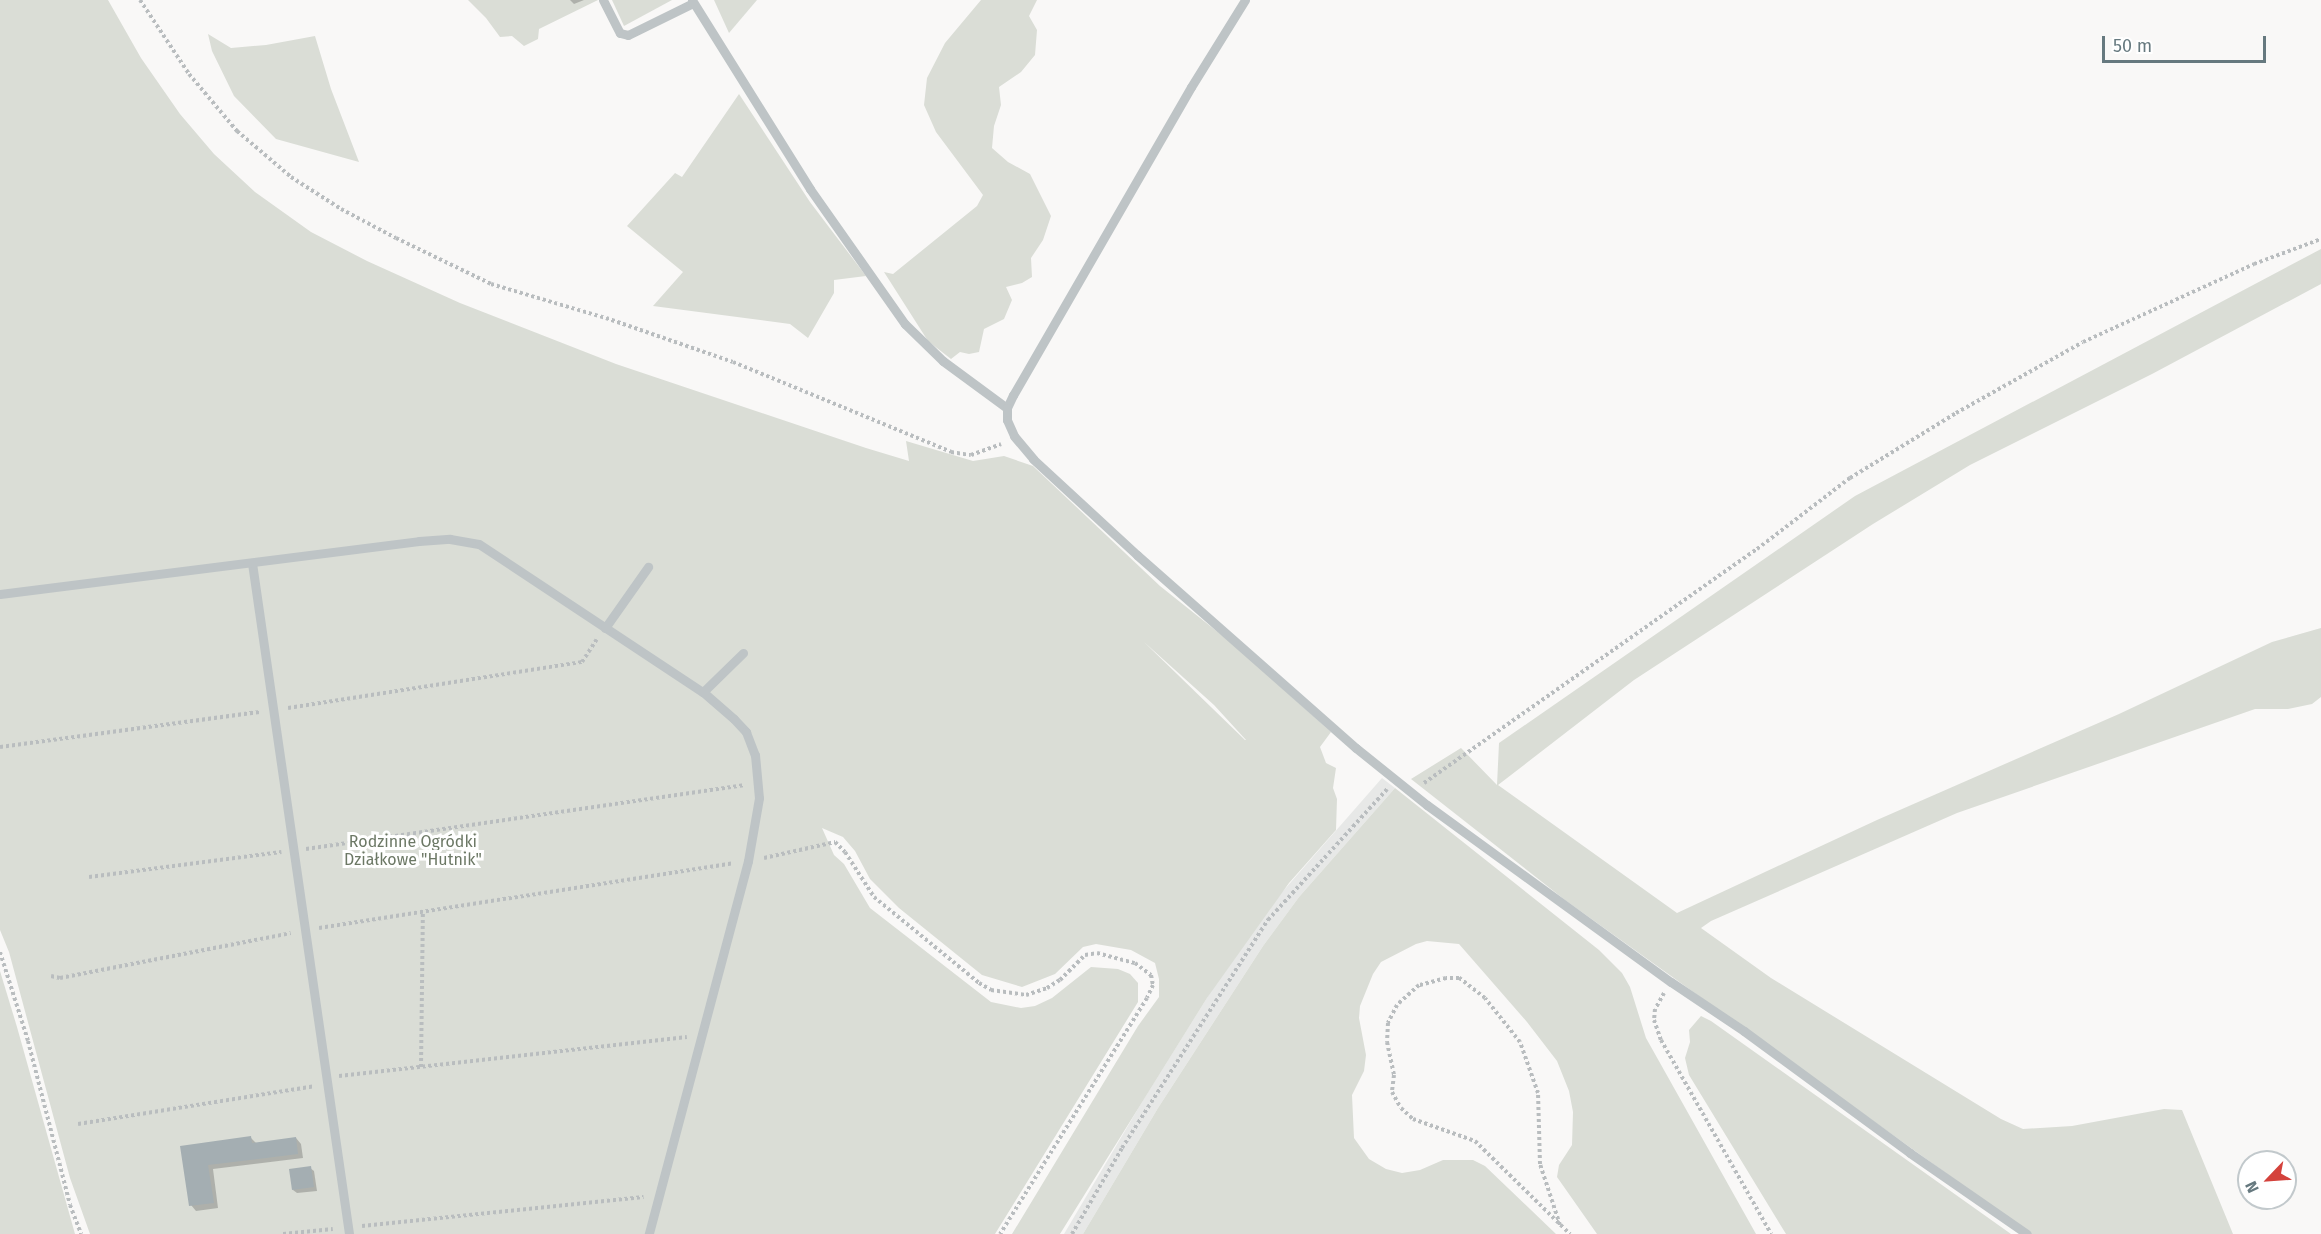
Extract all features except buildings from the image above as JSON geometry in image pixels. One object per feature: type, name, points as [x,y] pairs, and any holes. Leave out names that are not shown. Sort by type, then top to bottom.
[{"type":"lane","points":[[603,0],[620,33],[628,35],[692,2],[810,189],[905,324],[943,361],[1008,408]]},
{"type":"lane","points":[[1245,0],[1191,87],[1008,408],[1007,420],[1014,436],[1033,459],[1098,521],[1356,748],[1411,792],[1671,982],[1744,1031],[1910,1154],[2027,1234]]},
{"type":"lane","points":[[0,594],[419,541],[450,539],[479,544],[703,692],[746,732],[755,754],[759,798],[748,861],[649,1234]]},
{"type":"lane","points":[[252,562],[292,851],[349,1231]]},
{"type":"lane","points":[[605,628],[648,567]]},
{"type":"lane","points":[[703,692],[743,653]]},
{"type":"path","points":[[140,0],[189,74],[237,131],[291,177],[341,209],[396,238],[491,284],[606,318],[733,362],[951,452],[971,455],[992,448],[1014,436]]},
{"type":"path","points":[[1411,792],[1757,549],[1850,478],[1956,413],[2083,342],[2254,264],[2321,239]]},
{"type":"path","points":[[0,747],[272,710],[582,663],[605,628]]},
{"type":"path","points":[[89,877],[292,851],[738,787],[757,777]]},
{"type":"path","points":[[1072,1234],[1122,1148],[1268,920],[1396,780]]},
{"type":"path","points":[[51,976],[60,978],[304,930],[748,861],[835,842],[845,852],[874,897],[979,983],[992,990],[1026,995],[1047,988],[1060,980],[1085,955],[1097,953],[1135,963],[1150,975],[1153,984],[1147,998],[1000,1234]]},
{"type":"path","points":[[421,1066],[423,912]]},
{"type":"path","points":[[0,952],[28,1041],[70,1205],[81,1234]]},
{"type":"path","points":[[1560,1225],[1540,1164],[1538,1093],[1520,1042],[1485,999],[1459,978],[1446,978],[1419,985],[1397,1005],[1388,1023],[1387,1042],[1394,1075],[1392,1092],[1401,1108],[1413,1119],[1474,1141],[1560,1225],[1570,1234]]},
{"type":"path","points":[[1671,982],[1655,1008],[1654,1020],[1661,1040],[1771,1234]]},
{"type":"path","points":[[78,1124],[421,1066],[702,1035]]},
{"type":"path","points":[[284,1234],[349,1231],[660,1195]]},
{"type":"shaded area","points":[[1382,778],[1395,788],[1299,897],[1263,946],[1158,1108],[1083,1234],[1064,1234],[1142,1102],[1250,929]]},
{"type":"green space","name":"Rodzinne Ogródki Działkowe \"Hutnik\"","points":[[0,0],[108,0],[141,58],[180,114],[214,154],[255,192],[311,232],[367,261],[460,303],[616,364],[909,461],[906,441],[973,461],[1004,456],[1033,466],[1160,586],[1234,645],[1331,732],[1320,747],[1326,763],[1336,768],[1333,788],[1337,799],[1336,830],[1289,883],[1207,998],[1060,1234],[1012,1234],[1138,1026],[1159,997],[1159,979],[1155,963],[1131,950],[1096,944],[1083,947],[1055,974],[1022,987],[982,975],[899,908],[870,879],[855,851],[843,837],[822,828],[834,855],[844,864],[870,908],[991,1002],[1021,1008],[1035,1006],[1052,998],[1091,967],[1118,969],[1130,974],[1138,983],[1138,1002],[995,1234],[90,1234],[70,1178],[9,952],[0,930]],"holes":[[[1144,642],[1214,705],[1246,740]]]},
{"type":"green space","points":[[468,0],[598,0],[539,29],[538,39],[524,46],[512,36],[500,37],[486,18]]},
{"type":"green space","points":[[612,0],[672,0],[624,26]]},
{"type":"green space","points":[[714,0],[757,0],[729,33]]},
{"type":"green space","points":[[981,0],[1037,0],[1029,16],[1037,30],[1035,55],[1021,72],[999,87],[1001,105],[994,126],[992,148],[1008,162],[1030,174],[1051,216],[1043,240],[1031,258],[1032,277],[1022,283],[1006,287],[1012,300],[1004,319],[984,329],[979,352],[969,354],[960,352],[951,359],[928,341],[884,272],[893,274],[977,206],[983,195],[936,132],[924,105],[927,78],[945,43]]},
{"type":"green space","points":[[208,34],[231,48],[266,45],[315,36],[331,89],[359,162],[276,139],[234,96],[212,51]]},
{"type":"green space","points":[[739,94],[810,202],[866,276],[834,280],[834,293],[808,338],[790,324],[653,306],[683,272],[627,226],[675,173],[682,177]]},
{"type":"green space","points":[[2321,249],[2321,284],[2152,374],[1970,465],[1873,524],[1634,680],[1498,785],[1677,913],[1877,820],[2119,714],[2272,642],[2321,628],[2321,697],[2312,704],[2288,709],[2255,709],[1957,813],[1711,921],[1701,928],[1771,978],[2001,1119],[2023,1129],[2072,1126],[2164,1109],[2182,1110],[2233,1234],[2031,1234],[1565,900],[1411,779],[1461,748],[1497,785],[1499,743],[1855,496]]},
{"type":"green space","points":[[1395,788],[1599,950],[1622,973],[1630,987],[1646,1038],[1756,1234],[1597,1234],[1557,1177],[1559,1165],[1572,1145],[1573,1112],[1569,1091],[1557,1061],[1527,1022],[1459,944],[1427,941],[1416,944],[1381,962],[1373,974],[1360,1006],[1359,1018],[1366,1055],[1364,1071],[1352,1095],[1354,1138],[1369,1159],[1386,1169],[1402,1173],[1420,1170],[1443,1160],[1473,1160],[1485,1166],[1556,1234],[1083,1234],[1158,1108],[1263,946],[1299,897]]},
{"type":"green space","points":[[0,971],[17,1027],[75,1234],[0,1234]]},
{"type":"green space","points":[[1701,1016],[2011,1234],[1786,1234],[1689,1075],[1685,1058],[1690,1042],[1689,1030]]}]
